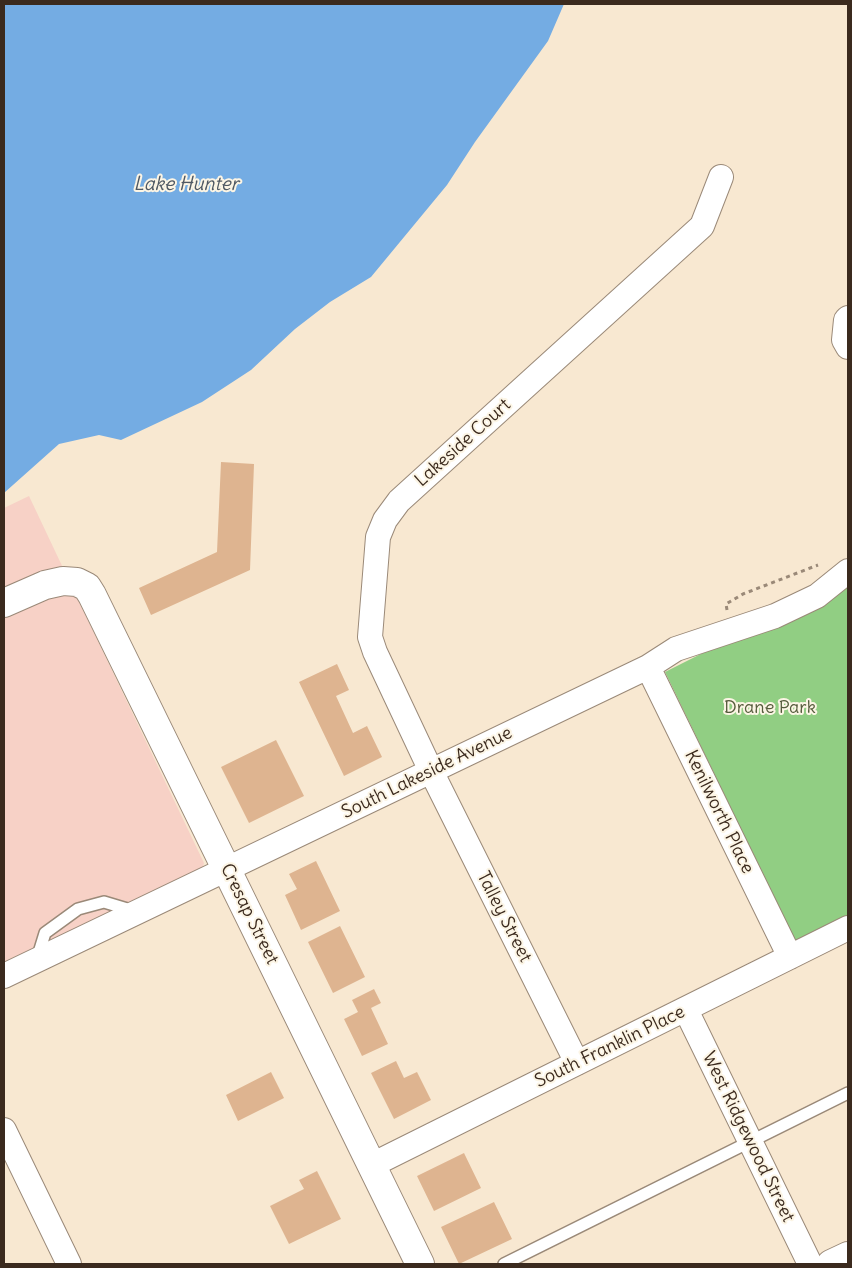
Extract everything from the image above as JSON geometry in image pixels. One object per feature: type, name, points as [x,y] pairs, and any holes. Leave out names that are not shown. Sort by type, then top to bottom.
[{"type":"street","name":"Lakeside Court","points":[[431,771],[375,652],[370,637],[378,537],[385,520],[399,501],[702,226],[721,178]]},
{"type":"street","points":[[848,318],[846,320],[844,340],[848,347]]},
{"type":"street","name":"South Lakeside Avenue","points":[[4,976],[648,667],[676,649],[776,616],[817,596],[848,571]]},
{"type":"street","name":"Cresap Street","points":[[4,603],[45,585],[63,581],[77,582],[87,587],[228,870],[420,1264]]},
{"type":"street","name":"Kenilworth Place","points":[[648,667],[790,957]]},
{"type":"street","name":"Talley Street","points":[[431,771],[577,1063]]},
{"type":"street","name":"South Franklin Place","points":[[372,1165],[848,928]]},
{"type":"street","name":"West Ridgewood Street","points":[[686,1010],[810,1264]]},
{"type":"street","points":[[4,1130],[69,1264]]},
{"type":"street","points":[[831,1264],[848,1256]]},
{"type":"lane","points":[[504,1264],[848,1093]]},
{"type":"path","points":[[728,631],[726,604],[743,594],[820,564]]},
{"type":"shaded area","points":[[29,496],[64,570],[4,590],[4,508]]},
{"type":"shaded area","points":[[63,592],[76,595],[204,863],[202,870],[4,962],[4,614]]},
{"type":"green space","name":"Drane Park","points":[[848,580],[848,916],[796,943],[665,672]]},
{"type":"water","name":"Lake Hunter","points":[[4,4],[564,4],[548,41],[475,142],[447,185],[371,277],[330,302],[295,329],[251,370],[202,402],[121,440],[99,435],[59,444],[4,493]]},
{"type":"building","points":[[221,462],[254,464],[250,570],[151,615],[139,588],[217,552]]},
{"type":"building","points":[[337,664],[349,690],[336,696],[353,733],[367,726],[382,757],[344,776],[299,682]]},
{"type":"building","points":[[276,740],[304,796],[249,823],[221,767]]},
{"type":"building","points":[[316,861],[340,911],[301,930],[285,895],[297,889],[289,874]]},
{"type":"building","points":[[340,926],[365,977],[333,993],[308,942]]},
{"type":"building","points":[[374,989],[381,1003],[371,1008],[388,1044],[362,1056],[344,1019],[358,1012],[352,1000]]},
{"type":"building","points":[[396,1061],[404,1078],[417,1072],[431,1100],[394,1119],[371,1073]]},
{"type":"building","points":[[271,1072],[284,1098],[238,1121],[226,1095]]},
{"type":"building","points":[[464,1153],[481,1188],[434,1211],[417,1176]]},
{"type":"building","points":[[317,1171],[341,1219],[289,1244],[270,1206],[304,1189],[299,1180]]},
{"type":"building","points":[[494,1202],[512,1239],[459,1264],[441,1227]]}]
